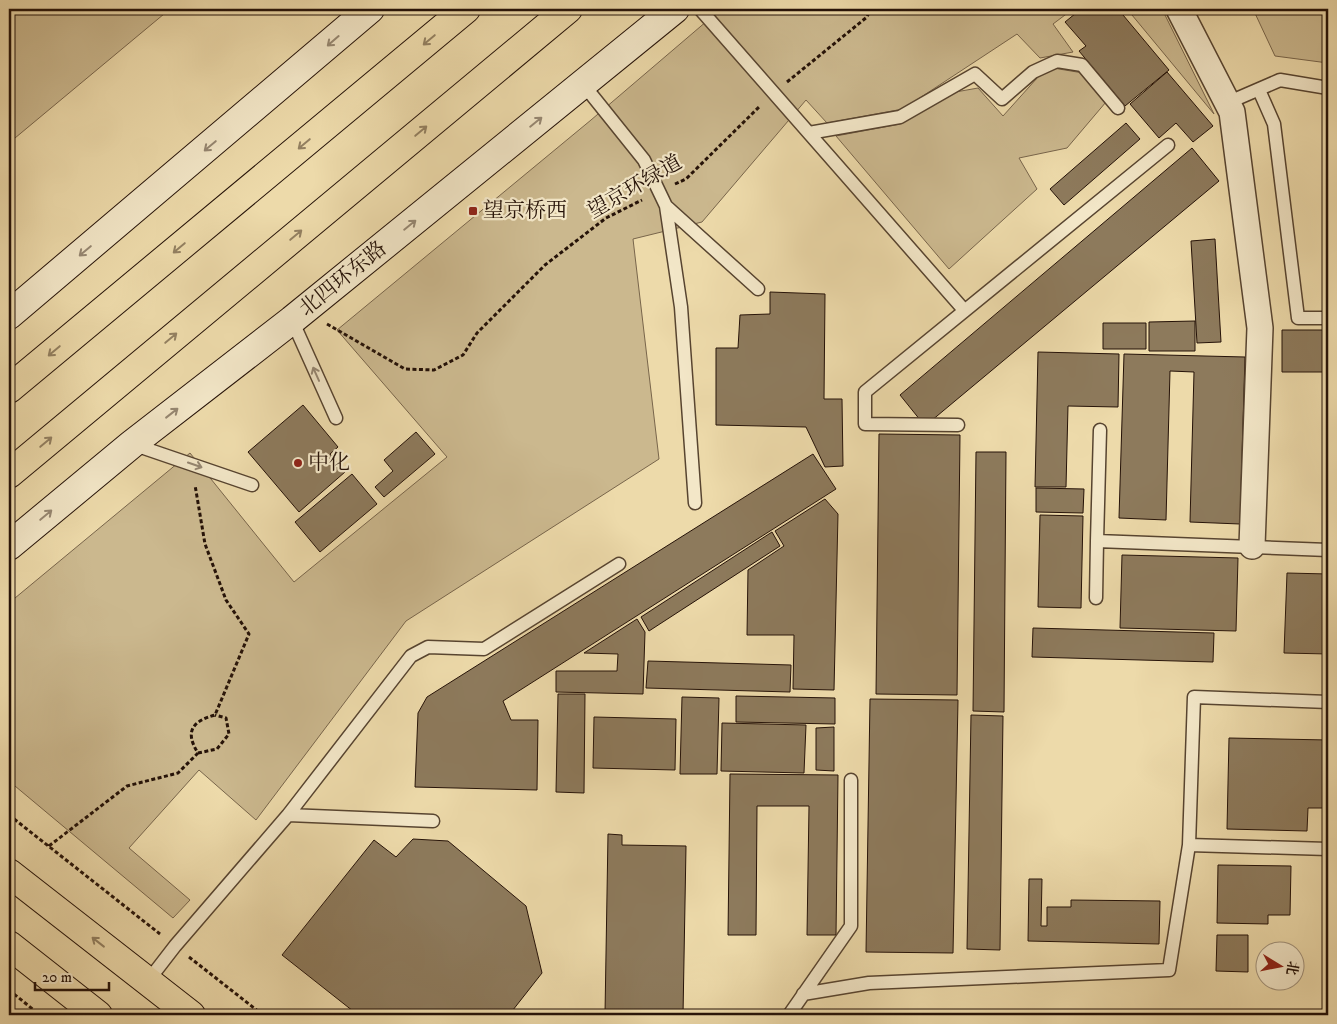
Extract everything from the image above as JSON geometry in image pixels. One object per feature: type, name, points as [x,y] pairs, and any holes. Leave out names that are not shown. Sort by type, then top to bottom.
[{"type":"main road","points":[[9,389],[466,9]]},
{"type":"main road","points":[[9,474],[568,9]]},
{"type":"main road","points":[[9,873],[191,1015]]},
{"type":"main road","points":[[9,945],[98,1015]]},
{"type":"street","points":[[9,315],[370,9]]},
{"type":"street","name":"北四环东路","points":[[9,546],[132,444],[298,315],[675,9]]},
{"type":"street","points":[[1179,9],[1232,112],[1260,328],[1252,546]]},
{"type":"lane","points":[[700,9],[964,310]]},
{"type":"lane","points":[[809,133],[900,117],[975,74],[1002,98],[1032,72],[1056,61],[1082,65],[1118,108]]},
{"type":"lane","points":[[1227,103],[1280,80],[1328,88]]},
{"type":"lane","points":[[583,84],[644,160],[666,206],[681,307],[695,503]]},
{"type":"lane","points":[[1259,90],[1274,124],[1298,318],[1328,318]]},
{"type":"lane","points":[[958,425],[865,424],[865,392],[1168,145]]},
{"type":"lane","points":[[666,206],[758,289]]},
{"type":"lane","points":[[298,315],[336,418]]},
{"type":"lane","points":[[1096,598],[1100,430]]},
{"type":"lane","points":[[132,444],[252,485]]},
{"type":"lane","points":[[1097,541],[1328,550]]},
{"type":"lane","points":[[148,981],[175,946],[288,815],[411,656],[428,647],[484,649],[619,564]]},
{"type":"lane","points":[[803,994],[870,983],[1169,970],[1189,845],[1194,697],[1328,702]]},
{"type":"lane","points":[[789,1015],[851,926],[851,780]]},
{"type":"lane","points":[[288,815],[433,821]]},
{"type":"lane","points":[[1189,845],[1328,849]]},
{"type":"path","name":"望京环绿道","points":[[298,315],[405,369],[434,370],[463,355],[477,333],[545,265],[606,218],[686,179],[774,94],[867,17],[870,9]]},
{"type":"path","points":[[192,464],[205,544],[226,600],[249,634],[215,715]]},
{"type":"path","points":[[48,846],[127,786],[178,773],[198,753],[217,749],[230,734],[226,718],[215,715],[200,719],[192,730],[191,742],[198,753]]},
{"type":"path","points":[[9,815],[263,1015]]},
{"type":"path","points":[[9,990],[40,1015]]},
{"type":"shaded area","points":[[9,9],[170,9],[9,143]]},
{"type":"shaded area","points":[[721,9],[1073,9],[1053,24],[1073,52],[1040,58],[1017,34],[903,109],[827,123],[806,100],[702,222],[633,239],[659,459],[406,621],[256,820],[199,770],[129,848],[190,900],[173,918],[9,781],[9,603],[190,453],[294,582],[447,457],[337,330],[591,120]]},
{"type":"shaded area","points":[[1127,9],[1162,9],[1214,114]]},
{"type":"shaded area","points":[[1253,9],[1328,9],[1328,63],[1275,56]]},
{"type":"shaded area","points":[[1047,67],[1083,73],[1106,102],[1067,148],[1019,158],[1037,189],[949,269],[836,136],[900,124],[950,93],[978,88],[1003,116]]},
{"type":"building","points":[[1081,9],[1118,9],[1169,70],[1125,106],[1079,51],[1086,46],[1065,22]]},
{"type":"building","points":[[1167,72],[1213,126],[1193,142],[1176,123],[1159,138],[1130,104]]},
{"type":"building","points":[[1126,123],[1140,139],[1064,205],[1050,189]]},
{"type":"building","points":[[1192,148],[1219,181],[925,426],[900,395]]},
{"type":"building","points":[[1215,239],[1221,342],[1197,343],[1191,241]]},
{"type":"building","points":[[770,292],[825,294],[824,399],[842,399],[843,466],[825,467],[806,427],[716,425],[716,348],[738,348],[740,315],[770,314]]},
{"type":"building","points":[[1195,321],[1195,351],[1149,351],[1149,322]]},
{"type":"building","points":[[1103,323],[1146,323],[1146,349],[1103,349]]},
{"type":"building","points":[[1282,330],[1328,330],[1328,372],[1282,372]]},
{"type":"building","points":[[1038,352],[1119,354],[1118,407],[1068,406],[1066,487],[1035,487]]},
{"type":"building","points":[[1124,354],[1245,357],[1240,524],[1190,522],[1194,372],[1170,371],[1166,520],[1119,518]]},
{"type":"building","name":"中化","points":[[303,405],[338,447],[330,454],[345,472],[299,512],[248,452]]},
{"type":"building","points":[[416,432],[435,454],[384,497],[375,487],[393,471],[384,460]]},
{"type":"building","points":[[879,434],[960,435],[957,695],[876,694]]},
{"type":"building","points":[[976,452],[1006,452],[1004,712],[973,711]]},
{"type":"building","points":[[813,454],[836,489],[503,701],[511,720],[538,720],[537,790],[415,787],[418,713],[427,697]]},
{"type":"building","points":[[352,474],[377,504],[320,552],[295,522]]},
{"type":"building","points":[[1036,488],[1084,489],[1083,513],[1036,512]]},
{"type":"building","points":[[825,499],[838,514],[834,690],[793,689],[794,635],[747,635],[748,570],[784,546],[775,531]]},
{"type":"building","points":[[1040,515],[1083,516],[1081,608],[1038,607]]},
{"type":"building","points":[[772,532],[780,546],[649,631],[641,617]]},
{"type":"building","points":[[1122,555],[1238,558],[1236,631],[1120,628]]},
{"type":"building","points":[[1287,573],[1328,574],[1328,654],[1284,653]]},
{"type":"building","points":[[637,619],[645,632],[643,694],[556,692],[556,671],[617,671],[618,654],[584,653]]},
{"type":"building","points":[[1033,628],[1214,633],[1213,662],[1032,657]]},
{"type":"building","points":[[648,661],[791,665],[790,692],[646,688]]},
{"type":"building","points":[[558,694],[585,694],[584,793],[556,792]]},
{"type":"building","points":[[736,696],[835,698],[835,724],[736,722]]},
{"type":"building","points":[[682,697],[719,698],[717,774],[680,774]]},
{"type":"building","points":[[870,699],[958,700],[953,953],[866,952]]},
{"type":"building","points":[[971,715],[1003,716],[1000,950],[967,949]]},
{"type":"building","points":[[594,717],[676,719],[675,770],[593,768]]},
{"type":"building","points":[[722,723],[806,725],[804,773],[721,771]]},
{"type":"building","points":[[834,727],[834,771],[816,770],[816,728]]},
{"type":"building","points":[[1229,738],[1328,740],[1328,808],[1308,808],[1307,831],[1227,829]]},
{"type":"building","points":[[730,774],[838,775],[836,935],[807,935],[809,806],[757,806],[756,935],[728,935]]},
{"type":"building","points":[[608,834],[622,835],[622,845],[686,846],[683,1015],[605,1014]]},
{"type":"building","points":[[413,839],[448,841],[526,906],[542,973],[509,1015],[358,1015],[282,955],[374,840],[396,857]]},
{"type":"building","points":[[1218,865],[1291,866],[1290,915],[1268,915],[1268,924],[1217,923]]},
{"type":"building","points":[[1029,879],[1042,879],[1041,926],[1047,926],[1047,907],[1071,907],[1071,900],[1160,901],[1159,944],[1028,941]]},
{"type":"building","points":[[1217,935],[1248,935],[1248,972],[1216,971]]},
{"type":"place","name":"望京桥西","points":[[473,211]]},
{"type":"place","name":"中化","points":[[298,463]]}]
